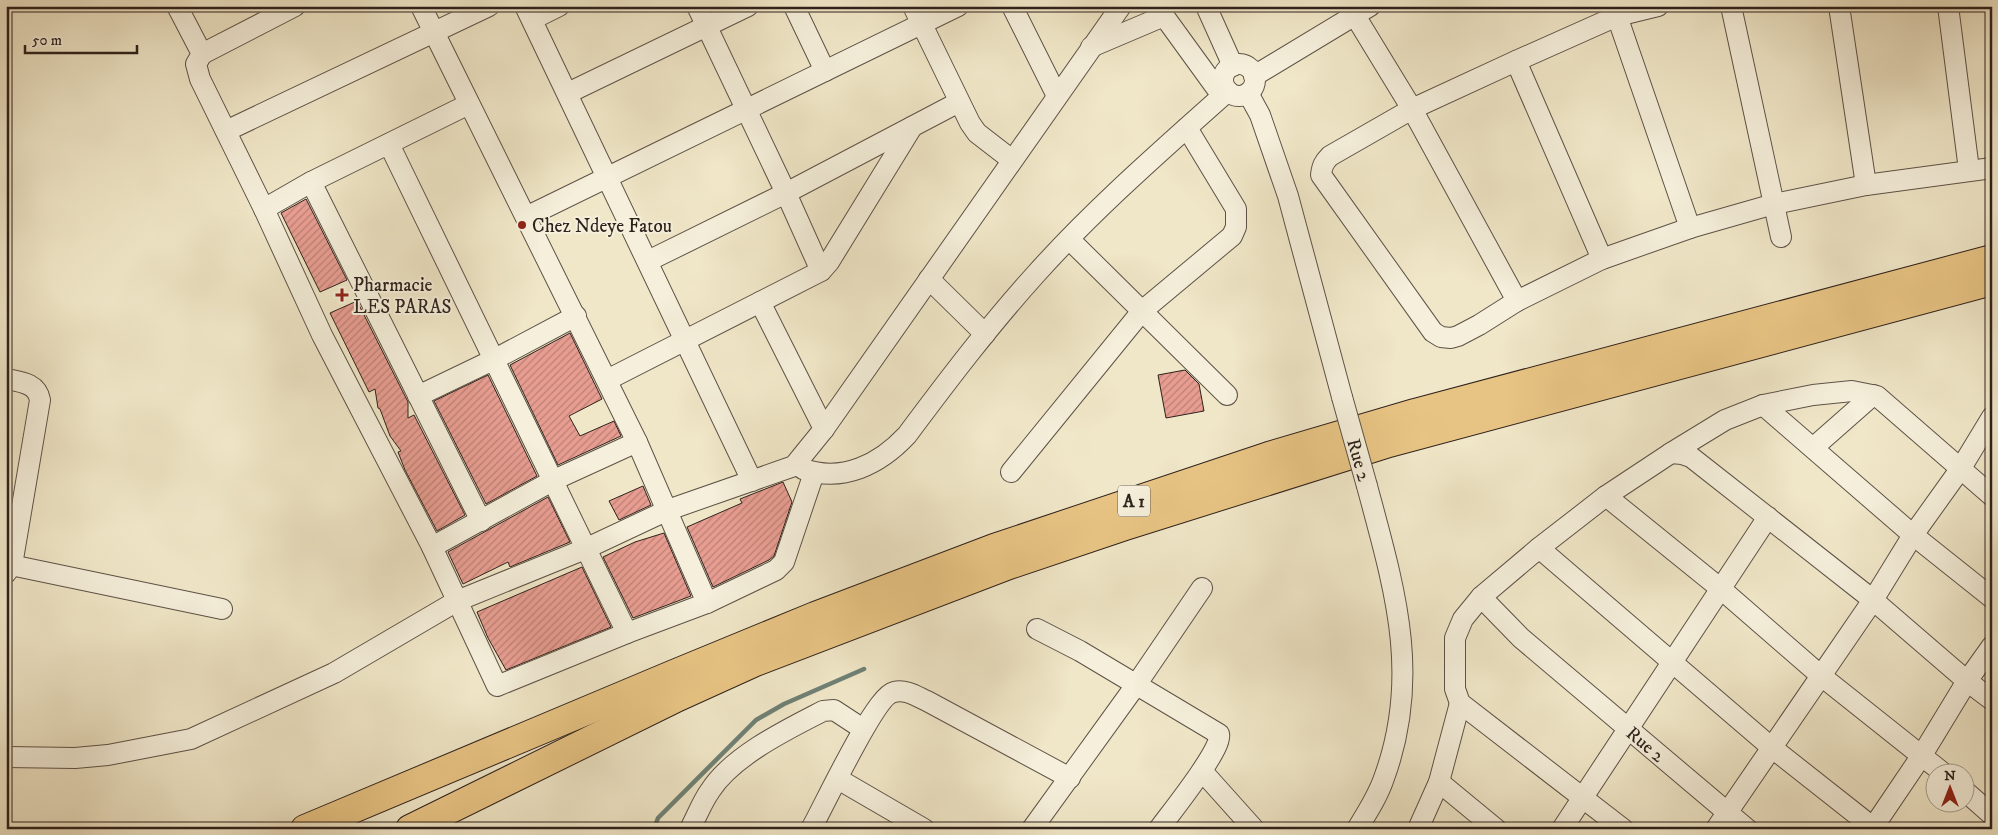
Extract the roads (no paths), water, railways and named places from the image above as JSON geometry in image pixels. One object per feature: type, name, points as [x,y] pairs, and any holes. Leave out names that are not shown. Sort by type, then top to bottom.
[{"type":"highway","name":"A 1","points":[[305,829],[815,616],[994,548],[1269,456],[1406,416],[1992,259]]},
{"type":"highway","name":"A 1","points":[[410,829],[678,696],[753,663],[1010,565],[1126,526],[1389,443],[1992,281]]},
{"type":"street","points":[[178,6],[202,54]]},
{"type":"street","points":[[295,6],[202,54],[196,64],[200,79],[264,209],[322,335],[432,547],[497,686],[627,633],[708,603],[776,570],[784,562],[814,473]]},
{"type":"street","points":[[421,6],[637,442],[708,603]]},
{"type":"street","points":[[226,131],[489,6]]},
{"type":"street","points":[[559,6],[529,13],[752,481]]},
{"type":"street","points":[[696,6],[747,109],[821,271]]},
{"type":"street","points":[[568,93],[748,6]]},
{"type":"street","points":[[794,6],[825,71]]},
{"type":"street","points":[[913,6],[958,102],[978,133],[1012,160]]},
{"type":"street","points":[[526,217],[958,6]]},
{"type":"street","points":[[1012,6],[1057,96]]},
{"type":"street","points":[[6,757],[75,758],[108,755],[192,739],[334,673],[457,601],[585,549],[668,510],[794,466],[824,429],[1121,6]]},
{"type":"street","points":[[1206,6],[1233,66]]},
{"type":"street","points":[[1658,6],[1617,16],[1412,109],[1330,156],[1322,167],[1322,175],[1433,332],[1441,337],[1451,338],[1458,336],[1517,301],[1602,259],[1690,228],[1774,204],[1866,185],[1992,168]]},
{"type":"street","points":[[1731,6],[1781,237]]},
{"type":"street","points":[[1839,6],[1866,185]]},
{"type":"street","points":[[1948,6],[1969,170]]},
{"type":"street","points":[[794,466],[814,473],[833,474],[864,468],[894,448],[907,435],[984,334],[1036,274],[1069,239],[1187,128],[1225,94],[1241,96],[1251,84],[1362,10],[1412,109],[1517,301]]},
{"type":"street","points":[[1092,47],[1170,11],[1225,94]]},
{"type":"street","points":[[1617,16],[1690,228]]},
{"type":"street","points":[[1516,61],[1602,259]]},
{"type":"street","points":[[1225,94],[1223,82],[1225,72],[1233,66],[1243,65],[1248,68],[1251,84]]},
{"type":"street","name":"Rue 2","points":[[1251,84],[1288,196],[1393,583],[1399,617],[1403,663],[1401,710],[1395,746],[1384,780],[1357,829]]},
{"type":"street","points":[[648,261],[786,192],[958,102]]},
{"type":"street","points":[[264,209],[311,182],[469,104]]},
{"type":"street","points":[[607,380],[821,271],[830,262],[912,127]]},
{"type":"street","points":[[1012,472],[1142,311],[1223,246],[1232,236],[1236,227],[1236,210],[1187,128]]},
{"type":"street","points":[[390,144],[627,633]]},
{"type":"street","points":[[311,182],[481,521]]},
{"type":"street","points":[[1069,239],[1227,395]]},
{"type":"street","points":[[929,279],[984,334]]},
{"type":"street","points":[[760,302],[824,429]]},
{"type":"street","points":[[418,396],[576,316]]},
{"type":"street","points":[[6,379],[27,384],[34,388],[39,392],[40,400],[8,567],[222,609]]},
{"type":"street","points":[[1623,829],[1584,796],[1460,703],[1455,689],[1455,638],[1463,619],[1481,597],[1539,548],[1606,496],[1670,452],[1725,420],[1763,405],[1813,395],[1852,391],[1881,398],[1992,496]]},
{"type":"street","points":[[1814,447],[1873,395]]},
{"type":"street","points":[[1763,405],[1814,447],[1913,535],[1992,598]]},
{"type":"street","points":[[1721,820],[1873,600],[1913,535],[1961,468],[1992,417]]},
{"type":"street","points":[[432,547],[554,480],[637,442]]},
{"type":"street","points":[[1670,452],[1691,457],[1873,600],[1967,681],[1992,700]]},
{"type":"street","points":[[1606,496],[1721,589],[1820,675],[1930,762]]},
{"type":"street","points":[[1562,829],[1768,517]]},
{"type":"street","points":[[1539,548],[1771,747],[1874,828],[1922,755],[1967,681],[1992,646]]},
{"type":"street","points":[[1032,829],[1136,685],[1202,588]]},
{"type":"street","name":"Rue 2","points":[[1481,597],[1521,638],[1629,728],[1721,820],[1747,829]]},
{"type":"street","points":[[1037,629],[1080,651],[1219,734],[1219,742],[1202,771],[1159,829]]},
{"type":"street","points":[[811,829],[870,717],[886,695],[893,692],[904,691],[1070,778]]},
{"type":"street","points":[[1418,829],[1439,782],[1460,703]]},
{"type":"street","points":[[690,829],[718,780],[768,740],[823,711],[834,710],[864,729]]},
{"type":"street","points":[[1202,771],[1254,829]]},
{"type":"street","points":[[838,779],[924,829]]},
{"type":"street","points":[[1439,782],[1496,829]]},
{"type":"street","points":[[1976,801],[1992,815]]},
{"type":"waterway","points":[[654,829],[658,818],[756,720],[784,704],[864,669]]},
{"type":"place","name":"Chez Ndeye Fatou","points":[[522,225]]},
{"type":"place","name":"Pharmacie LES PARAS","points":[[342,295]]}]
